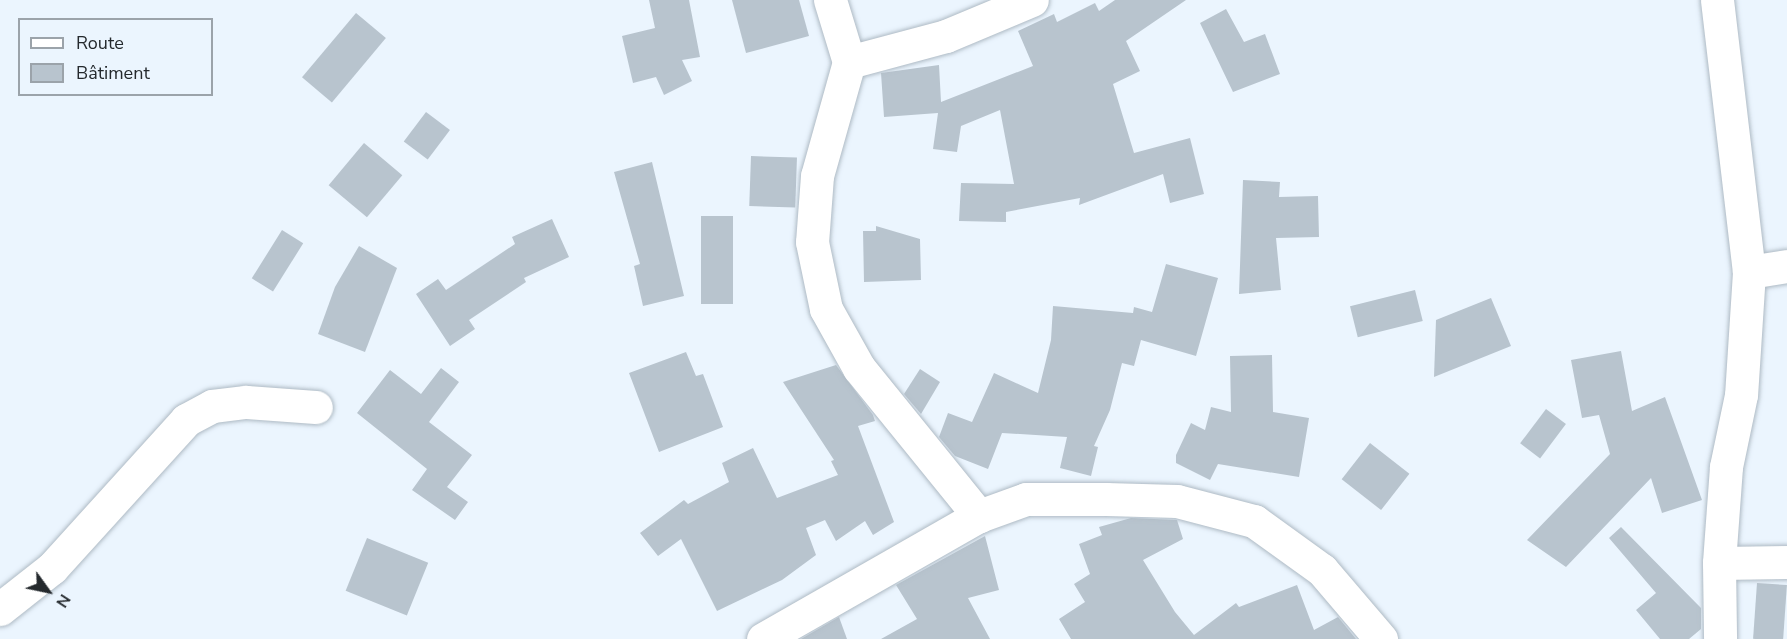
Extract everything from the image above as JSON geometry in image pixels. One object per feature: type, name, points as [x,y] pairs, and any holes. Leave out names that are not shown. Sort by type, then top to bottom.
[{"type":"street","points":[[830,0],[849,62],[817,176],[812,242],[826,309],[859,368],[979,516]]},
{"type":"street","points":[[1717,0],[1749,272],[1741,396],[1726,467],[1719,563],[1720,639]]},
{"type":"street","points":[[849,62],[946,36],[1016,4]]},
{"type":"street","points":[[1749,272],[1787,266]]},
{"type":"street","points":[[0,609],[52,568],[186,420],[212,406],[246,402],[316,407]]},
{"type":"street","points":[[763,639],[979,516],[1026,499],[1177,501],[1254,521],[1322,570],[1381,639]]},
{"type":"street","points":[[1719,563],[1787,561]]},
{"type":"building","points":[[649,0],[689,0],[700,57],[682,60],[692,81],[664,95],[656,77],[633,83],[622,36],[655,28]]},
{"type":"building","points":[[732,0],[799,0],[809,36],[746,53]]},
{"type":"building","points":[[1115,0],[1186,0],[1126,41],[1140,71],[1113,84],[1134,153],[1190,138],[1204,194],[1170,203],[1163,174],[1079,205],[1080,198],[1006,212],[1006,222],[959,221],[961,183],[1014,184],[1000,110],[961,126],[957,152],[933,149],[938,113],[884,117],[881,73],[939,65],[941,102],[1033,66],[1018,31],[1054,14],[1057,22],[1095,3],[1099,11]]},
{"type":"building","points":[[1226,9],[1244,42],[1265,34],[1280,74],[1233,92],[1200,23]]},
{"type":"building","points":[[356,13],[386,38],[332,102],[302,77]]},
{"type":"building","points":[[426,112],[450,130],[428,160],[404,142]]},
{"type":"building","points":[[364,143],[402,175],[367,217],[329,185]]},
{"type":"building","points":[[751,156],[797,158],[795,208],[749,206]]},
{"type":"building","points":[[652,162],[684,296],[643,306],[634,266],[640,264],[614,172]]},
{"type":"building","points":[[1243,180],[1280,182],[1279,197],[1318,196],[1319,237],[1276,238],[1281,290],[1239,294]]},
{"type":"building","points":[[701,216],[733,216],[733,304],[701,304]]},
{"type":"building","points":[[552,219],[569,257],[524,278],[526,282],[469,320],[475,329],[450,346],[416,294],[438,279],[446,290],[515,244],[512,237]]},
{"type":"building","points":[[876,226],[920,239],[921,280],[864,282],[863,231],[876,231]]},
{"type":"building","points":[[282,230],[303,243],[273,292],[252,278]]},
{"type":"building","points":[[359,246],[397,268],[365,352],[318,334],[335,287]]},
{"type":"building","points":[[1166,264],[1218,278],[1196,356],[1141,340],[1134,366],[1122,363],[1110,410],[1094,446],[1098,447],[1091,476],[1060,468],[1067,437],[1002,433],[988,469],[955,456],[939,437],[948,413],[972,422],[994,373],[1038,393],[1051,340],[1053,306],[1133,313],[1134,307],[1152,312]]},
{"type":"building","points":[[1415,290],[1423,321],[1358,337],[1350,306]]},
{"type":"building","points":[[1491,298],[1511,346],[1434,377],[1436,320]]},
{"type":"building","points":[[1621,351],[1632,411],[1665,397],[1702,500],[1662,513],[1651,478],[1566,567],[1527,540],[1610,454],[1599,415],[1582,418],[1571,360]]},
{"type":"building","points":[[686,352],[696,376],[703,374],[723,427],[659,452],[629,373]]},
{"type":"building","points":[[1272,355],[1273,412],[1309,418],[1299,477],[1218,464],[1210,480],[1176,463],[1176,455],[1191,423],[1205,430],[1211,407],[1231,412],[1230,356]]},
{"type":"building","points":[[836,365],[873,415],[875,421],[858,426],[894,522],[873,535],[865,521],[836,541],[825,520],[806,528],[816,555],[782,580],[717,611],[681,539],[658,556],[640,533],[684,500],[688,504],[729,482],[722,463],[753,448],[777,498],[838,475],[831,461],[834,460],[783,382]]},
{"type":"building","points":[[441,368],[459,382],[429,422],[472,455],[447,487],[468,502],[455,520],[412,490],[427,469],[357,413],[390,370],[421,394]]},
{"type":"building","points":[[920,369],[940,382],[921,414],[904,394]]},
{"type":"building","points":[[1546,409],[1566,424],[1540,458],[1520,443]]},
{"type":"building","points":[[1370,443],[1409,474],[1381,510],[1342,479]]},
{"type":"building","points":[[1131,518],[1177,520],[1183,539],[1143,560],[1175,612],[1194,635],[1236,603],[1239,607],[1297,585],[1314,630],[1338,617],[1356,639],[1071,639],[1059,619],[1085,602],[1074,584],[1090,574],[1079,544],[1102,535],[1099,527]]},
{"type":"building","points":[[1621,527],[1701,608],[1701,629],[1689,639],[1660,639],[1636,610],[1656,593],[1609,538]]},
{"type":"building","points":[[985,536],[999,590],[968,598],[990,639],[881,639],[917,619],[896,585]]},
{"type":"building","points":[[367,538],[428,563],[407,616],[346,591]]},
{"type":"building","points":[[1757,583],[1787,585],[1783,639],[1753,639]]},
{"type":"building","points":[[839,617],[847,639],[801,639]]}]
